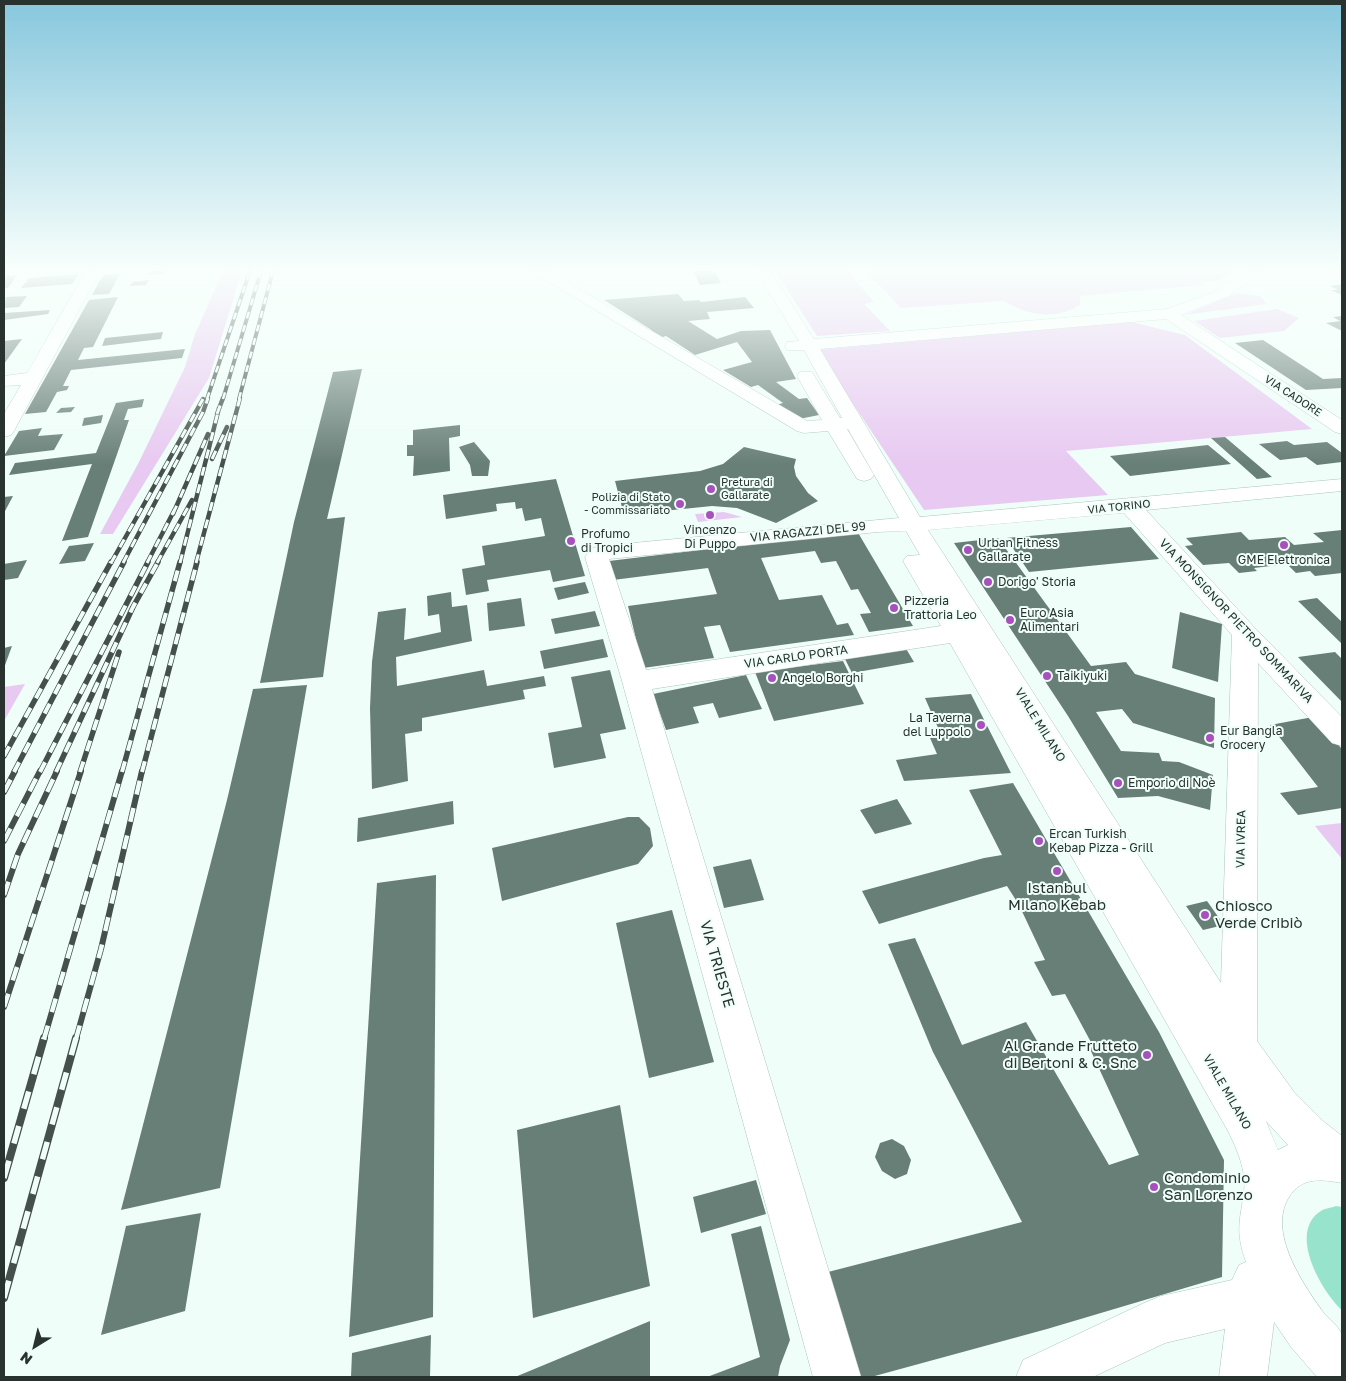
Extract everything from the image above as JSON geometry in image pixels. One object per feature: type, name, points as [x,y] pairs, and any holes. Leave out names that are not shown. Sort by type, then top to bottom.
[{"type":"street","points":[[4,430],[57,335]]},
{"type":"street","points":[[648,335],[804,427],[856,423]]},
{"type":"street","name":"VIALE MILANO","points":[[783,335],[834,424],[905,526],[1264,1087],[1322,1149],[1341,1161]]},
{"type":"street","name":"VIALE MILANO","points":[[803,335],[856,423],[956,633],[1242,1117],[1256,1144],[1264,1170],[1264,1210]]},
{"type":"street","points":[[789,346],[912,335]]},
{"type":"street","name":"VIA CADORE","points":[[1202,335],[1342,428]]},
{"type":"street","points":[[4,382],[34,378]]},
{"type":"street","name":"VIA TORINO","points":[[905,526],[1342,485]]},
{"type":"street","name":"VIA MONSIGNOR PIETRO SOMMARIVA","points":[[1130,506],[1245,633],[1342,735]]},
{"type":"street","name":"VIA RAGAZZI DEL 99","points":[[601,553],[878,525],[905,526]]},
{"type":"street","name":"VIA TRIESTE","points":[[601,553],[597,557],[636,681],[837,1377]]},
{"type":"street","name":"VIA CARLO PORTA","points":[[636,681],[956,633]]},
{"type":"street","name":"VIA IVREA","points":[[1238,1045],[1245,633]]},
{"type":"street","points":[[1243,1377],[1264,1210],[1276,1178],[1296,1163],[1316,1159],[1341,1161]]},
{"type":"street","points":[[1264,1210],[1268,1257],[1285,1298],[1316,1342],[1342,1368]]},
{"type":"street","points":[[1040,1377],[1161,1320],[1253,1299]]},
{"type":"shaded area","points":[[195,335],[222,335],[209,378],[113,534],[100,534],[139,462],[185,367]]},
{"type":"shaded area","points":[[981,335],[1186,335],[1312,429],[1066,451],[1108,495],[924,510],[817,350]]},
{"type":"shaded area","points":[[1216,335],[1243,335],[1220,338]]},
{"type":"shaded area","points":[[724,512],[742,517],[698,522],[695,514]]},
{"type":"shaded area","points":[[25,684],[4,721],[4,687]]},
{"type":"shaded area","points":[[1342,823],[1342,859],[1315,826]]},
{"type":"shaded area","points":[[1336,1206],[1342,1207],[1342,1310],[1325,1290],[1311,1262],[1307,1247],[1307,1233],[1311,1221],[1323,1210]]},
{"type":"building","points":[[69,335],[99,335],[93,347],[84,348],[78,360],[185,349],[182,358],[71,370],[63,386],[69,386],[67,390],[57,392],[46,412],[25,414]]},
{"type":"building","points":[[162,335],[161,339],[102,346],[105,338]]},
{"type":"building","points":[[657,335],[711,335],[717,339],[728,335],[773,335],[796,379],[776,382],[799,399],[807,398],[819,415],[799,419],[776,405],[783,403],[758,385],[751,387],[723,370],[752,362],[737,342],[695,355],[666,336],[660,338]]},
{"type":"building","points":[[22,339],[4,364],[4,341]]},
{"type":"building","points":[[1263,340],[1323,379],[1342,378],[1342,388],[1306,390],[1235,343]]},
{"type":"building","points":[[362,369],[327,519],[345,517],[323,677],[260,683],[294,522],[333,372]]},
{"type":"building","points":[[144,399],[142,407],[128,409],[124,420],[129,420],[88,537],[62,541],[92,464],[9,475],[15,463],[96,453],[116,403]]},
{"type":"building","points":[[75,407],[71,412],[56,413],[61,408]]},
{"type":"building","points":[[103,415],[101,423],[82,426],[84,418]]},
{"type":"building","points":[[460,425],[460,436],[449,438],[450,471],[413,476],[414,456],[407,456],[407,445],[413,445],[413,430]]},
{"type":"building","points":[[42,428],[38,436],[63,434],[54,450],[4,456],[19,431]]},
{"type":"building","points":[[1225,437],[1272,477],[1257,479],[1211,438]]},
{"type":"building","points":[[1287,441],[1294,445],[1327,442],[1342,453],[1342,462],[1317,465],[1306,457],[1280,460],[1259,444]]},
{"type":"building","points":[[474,442],[490,461],[488,476],[472,476],[470,465],[459,447]]},
{"type":"building","points":[[1208,445],[1231,464],[1130,476],[1110,456]]},
{"type":"building","name":"Pretura di Gallarate","points":[[744,447],[796,459],[794,467],[796,476],[808,493],[818,501],[776,523],[737,508],[712,506],[624,515],[615,481],[700,471],[723,464]]},
{"type":"building","points":[[556,479],[585,576],[553,582],[550,570],[487,580],[489,591],[466,595],[462,569],[485,565],[482,546],[545,536],[541,518],[525,521],[522,508],[516,509],[515,502],[496,504],[497,511],[446,519],[443,495]]},
{"type":"building","points":[[13,496],[4,513],[4,497]]},
{"type":"building","points":[[1131,527],[1159,559],[1029,572],[1006,538]]},
{"type":"building","points":[[1342,530],[1342,573],[1315,576],[1310,571],[1296,573],[1287,564],[1254,568],[1257,571],[1239,573],[1229,563],[1203,565],[1185,546],[1193,545],[1186,538],[1241,532],[1249,540],[1285,537],[1294,545],[1324,542],[1313,533]]},
{"type":"building","points":[[857,531],[913,626],[869,632],[860,614],[871,613],[858,589],[851,590],[836,561],[821,563],[815,551],[761,558],[779,600],[822,595],[837,625],[848,623],[854,635],[730,652],[720,625],[704,627],[714,658],[643,668],[628,606],[717,594],[708,568],[613,580],[609,561]]},
{"type":"building","points":[[998,538],[1091,666],[1126,662],[1135,674],[1215,698],[1214,748],[1133,723],[1122,709],[1096,712],[1121,751],[1159,753],[1162,761],[1179,762],[1213,775],[1210,810],[1158,796],[1118,798],[1068,716],[954,543]]},
{"type":"building","points":[[94,543],[85,561],[59,564],[69,546]]},
{"type":"building","points":[[27,560],[18,578],[4,580],[4,564]]},
{"type":"building","points":[[585,582],[589,593],[558,600],[554,588]]},
{"type":"building","points":[[451,592],[452,607],[467,605],[472,641],[396,657],[397,686],[484,670],[487,686],[544,676],[546,686],[523,690],[525,699],[422,718],[422,731],[405,734],[408,781],[372,789],[370,708],[372,662],[378,612],[406,608],[404,640],[441,632],[439,614],[428,616],[427,596]]},
{"type":"building","points":[[521,598],[525,626],[489,631],[487,603]]},
{"type":"building","points":[[1317,598],[1342,622],[1342,644],[1298,601]]},
{"type":"building","points":[[595,611],[600,626],[555,634],[551,619]]},
{"type":"building","points":[[1180,612],[1222,624],[1218,682],[1172,668]]},
{"type":"building","points":[[603,639],[608,657],[544,669],[540,651]]},
{"type":"building","points":[[12,646],[4,668],[4,648]]},
{"type":"building","points":[[905,647],[914,662],[852,673],[844,657]]},
{"type":"building","points":[[1335,652],[1342,659],[1342,702],[1298,657]]},
{"type":"building","points":[[843,661],[864,704],[774,721],[755,672]]},
{"type":"building","points":[[610,670],[626,729],[600,734],[606,758],[554,768],[548,733],[582,727],[571,677]]},
{"type":"building","points":[[746,675],[762,709],[719,718],[713,703],[693,707],[699,723],[666,730],[653,694]]},
{"type":"building","points":[[307,685],[220,1188],[121,1210],[227,800],[253,689]]},
{"type":"building","points":[[971,694],[1011,773],[904,781],[896,760],[937,754],[930,738],[942,737],[925,698]]},
{"type":"building","points":[[1313,717],[1342,749],[1342,808],[1298,815],[1280,793],[1318,787],[1270,725]]},
{"type":"building","points":[[1013,783],[1159,1032],[1224,1160],[1222,1277],[1047,1329],[871,1377],[859,1377],[828,1272],[1022,1222],[933,1052],[888,944],[915,938],[962,1045],[1026,1022],[1109,1165],[1139,1155],[1090,1049],[1093,1046],[1065,994],[1052,996],[1034,962],[1045,960],[1019,905],[1007,886],[879,924],[862,891],[984,858],[1002,855],[969,790]]},
{"type":"building","points":[[897,799],[912,824],[875,834],[860,810]]},
{"type":"building","points":[[453,801],[454,824],[357,842],[358,818]]},
{"type":"building","points":[[628,817],[639,817],[650,828],[653,846],[638,864],[502,901],[492,848]]},
{"type":"building","points":[[751,859],[764,900],[724,908],[713,867]]},
{"type":"building","points":[[436,875],[433,1317],[349,1337],[377,883]]},
{"type":"building","name":"Chiosco Verde Cribiò","points":[[1207,901],[1224,925],[1203,930],[1186,906]]},
{"type":"building","points":[[672,910],[714,1062],[649,1078],[616,923]]},
{"type":"building","points":[[620,1105],[650,1286],[533,1318],[517,1130]]},
{"type":"building","points":[[892,1139],[904,1146],[911,1160],[907,1174],[895,1179],[882,1171],[875,1157],[880,1143]]},
{"type":"building","points":[[756,1180],[766,1214],[701,1233],[693,1197]]},
{"type":"building","points":[[201,1213],[185,1311],[101,1335],[126,1226]]},
{"type":"building","points":[[761,1226],[790,1340],[778,1377],[707,1377],[760,1357],[731,1234]]},
{"type":"building","points":[[650,1321],[650,1377],[515,1377]]},
{"type":"building","points":[[431,1335],[430,1377],[351,1377],[352,1353]]},
{"type":"railway","points":[[207,399],[228,335]]},
{"type":"railway","points":[[223,399],[242,335]]},
{"type":"railway","points":[[239,399],[256,335]]},
{"type":"railway","points":[[123,563],[203,412],[208,398]]},
{"type":"railway","points":[[218,410],[223,398]]},
{"type":"railway","points":[[196,563],[240,398]]},
{"type":"railway","points":[[111,563],[203,399]]},
{"type":"railway","points":[[180,563],[218,410]]},
{"type":"railway","points":[[217,414],[218,410]]},
{"type":"railway","points":[[212,459],[227,427]]},
{"type":"railway","points":[[173,514],[208,434]]},
{"type":"railway","points":[[157,563],[192,500]]},
{"type":"railway","points":[[147,563],[175,509]]},
{"type":"railway","points":[[4,756],[111,562]]},
{"type":"railway","points":[[14,772],[124,562]]},
{"type":"railway","points":[[40,772],[148,562]]},
{"type":"railway","points":[[56,772],[133,607],[158,562]]},
{"type":"railway","points":[[122,772],[180,562]]},
{"type":"railway","points":[[142,772],[197,562]]},
{"type":"railway","points":[[80,772],[119,652]]},
{"type":"railway","points":[[4,792],[15,771]]},
{"type":"railway","points":[[4,841],[40,771]]},
{"type":"railway","points":[[4,895],[18,854],[57,771]]},
{"type":"railway","points":[[4,1007],[81,771]]},
{"type":"railway","points":[[44,1039],[122,771]]},
{"type":"railway","points":[[76,1039],[101,949],[142,771]]},
{"type":"railway","points":[[4,1178],[44,1038]]},
{"type":"railway","points":[[4,1298],[76,1038]]},
{"type":"place","name":"Pretura di Gallarate","points":[[711,489]]},
{"type":"place","name":"Polizia di Stato - Commissariato","points":[[680,504]]},
{"type":"place","name":"Vincenzo Di Puppo","points":[[710,515]]},
{"type":"place","name":"Profumo di Tropici","points":[[571,541]]},
{"type":"place","name":"GME Elettronica","points":[[1284,545]]},
{"type":"place","name":"Urban Fitness Gallarate","points":[[968,550]]},
{"type":"place","name":"Dorigo' Storia","points":[[988,582]]},
{"type":"place","name":"Pizzeria Trattoria Leo","points":[[894,608]]},
{"type":"place","name":"Euro Asia Alimentari","points":[[1010,620]]},
{"type":"place","name":"Taikiyuki","points":[[1047,676]]},
{"type":"place","name":"Angelo Borghi","points":[[772,678]]},
{"type":"place","name":"La Taverna del Luppolo","points":[[981,725]]},
{"type":"place","name":"Eur Bangla Grocery","points":[[1210,738]]},
{"type":"place","name":"Emporio di Noè","points":[[1118,783]]},
{"type":"place","name":"Ercan Turkish Kebap Pizza - Grill","points":[[1039,841]]},
{"type":"place","name":"Istanbul Milano Kebab","points":[[1057,871]]},
{"type":"place","name":"Chiosco Verde Cribiò","points":[[1205,915]]},
{"type":"place","name":"Al Grande Frutteto di Bertoni & C. Snc","points":[[1147,1055]]},
{"type":"place","name":"Condominio San Lorenzo","points":[[1154,1187]]}]
